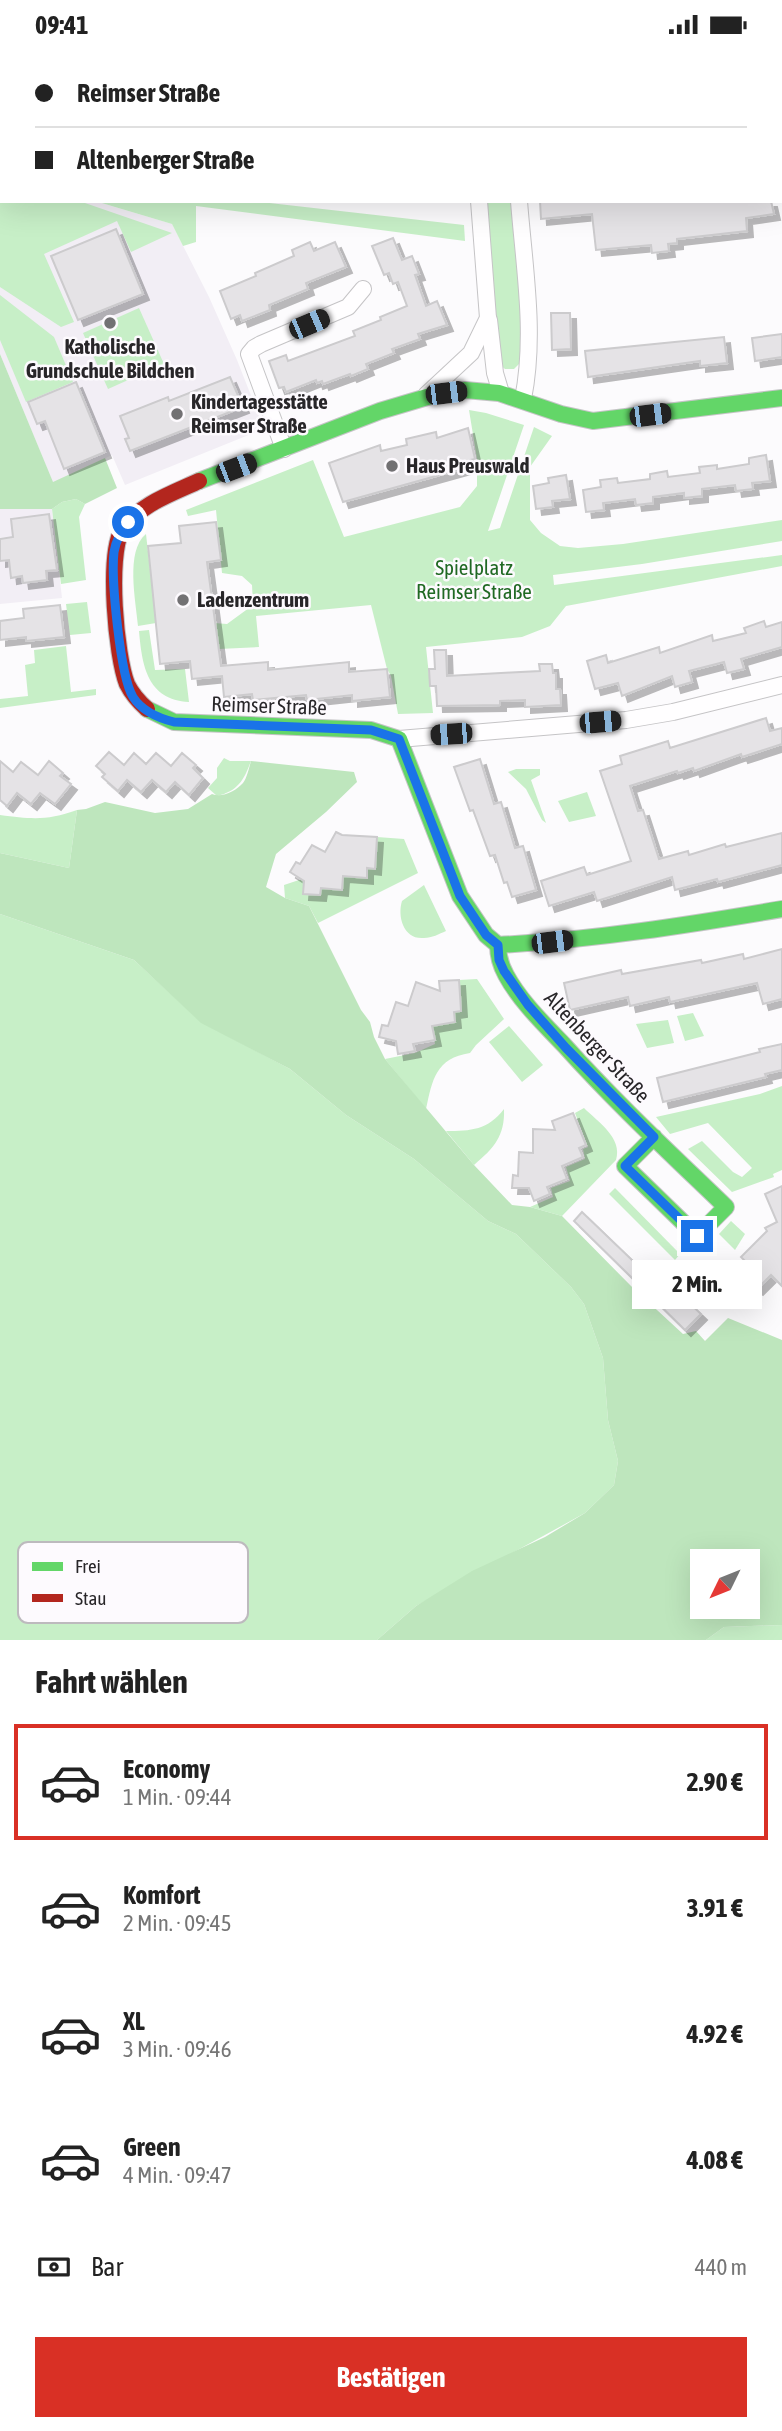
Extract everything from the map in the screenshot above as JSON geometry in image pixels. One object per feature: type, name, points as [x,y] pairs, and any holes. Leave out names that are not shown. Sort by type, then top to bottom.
[{"type":"street","points":[[479,203],[488,318],[495,373],[501,393]]},
{"type":"street","points":[[519,203],[530,334],[529,369],[523,400]]},
{"type":"street","points":[[284,449],[249,354],[261,344],[348,307],[363,289]]},
{"type":"street","name":"Reimser Straße","points":[[425,395],[471,353],[488,318]]},
{"type":"street","name":"Reimser Straße","points":[[399,739],[371,730],[174,722],[160,718],[141,707],[126,681],[113,568],[114,549],[123,529],[138,512],[222,473],[425,395],[466,390],[501,393],[573,420],[593,421],[782,398]]},
{"type":"street","points":[[782,685],[674,712],[626,720],[399,739],[460,896],[486,935],[498,945],[552,942],[679,926],[782,909]]},
{"type":"street","name":"Altenberger Straße","points":[[498,945],[499,960],[504,971],[528,1005],[566,1048],[726,1207],[697,1236],[625,1166],[654,1137]]},
{"type":"shaded area","name":"Katholische Grundschule Bildchen","points":[[0,203],[102,203],[172,224],[209,297],[261,421],[256,432],[125,485],[112,455],[53,483],[0,354]]},
{"type":"shaded area","points":[[0,509],[52,509],[62,598],[0,604]]},
{"type":"green space","points":[[0,203],[85,203],[172,233],[131,252],[117,221],[44,254],[74,322],[61,327],[0,287]]},
{"type":"green space","points":[[102,203],[270,203],[464,225],[465,241],[196,206],[196,242],[183,246],[172,224]]},
{"type":"green space","points":[[487,203],[513,203],[523,335],[520,363],[514,369],[505,369],[499,364]]},
{"type":"green space","points":[[0,295],[54,337],[73,382],[26,402],[0,340]]},
{"type":"green space","points":[[139,308],[164,364],[108,389],[83,333]]},
{"type":"green space","points":[[0,354],[53,482],[105,458],[117,488],[85,504],[76,499],[62,502],[52,509],[0,509]]},
{"type":"green space","name":"Spielplatz Reimser Straße","points":[[469,410],[524,425],[488,531],[500,528],[534,427],[552,436],[530,467],[530,520],[541,533],[560,546],[578,548],[623,544],[782,520],[782,541],[642,564],[553,575],[554,585],[782,555],[782,566],[566,606],[550,626],[522,637],[426,647],[433,713],[398,714],[391,676],[371,605],[256,616],[259,647],[219,649],[214,623],[227,624],[253,605],[252,585],[242,576],[222,573],[216,510],[188,516],[186,510],[313,460],[344,537],[460,507],[477,486],[477,459]]},
{"type":"green space","points":[[76,499],[85,504],[79,517],[86,580],[61,584],[52,509],[62,502]]},
{"type":"green space","points":[[146,534],[156,623],[138,626],[134,564],[140,542]]},
{"type":"green space","points":[[87,602],[91,633],[70,635],[66,604]]},
{"type":"green space","points":[[149,630],[155,670],[185,669],[189,702],[164,695],[149,678],[142,656],[139,631]]},
{"type":"green space","points":[[66,646],[71,692],[96,689],[96,695],[0,708],[0,699],[28,696],[25,665],[35,663],[34,650]]},
{"type":"green space","points":[[224,758],[230,761],[251,761],[239,784],[217,796],[208,788],[217,778],[217,768]]},
{"type":"green space","points":[[251,761],[354,772],[357,782],[276,854],[266,887],[285,898],[309,906],[361,1010],[370,1022],[385,1059],[474,1165],[512,1205],[562,1216],[683,1334],[696,1331],[705,1341],[728,1318],[782,1340],[782,1625],[724,1627],[706,1640],[377,1640],[416,1606],[472,1571],[545,1537],[585,1513],[614,1485],[618,1461],[608,1420],[603,1358],[584,1304],[571,1287],[516,1234],[488,1221],[414,1159],[346,1115],[290,1069],[201,1023],[134,960],[0,914],[0,853],[69,868],[77,810],[105,802],[155,813],[188,809],[212,794],[229,793],[237,789],[247,776]]},
{"type":"green space","points":[[516,769],[540,769],[540,775],[531,780],[546,823],[526,789],[508,772]]},
{"type":"green space","points":[[587,792],[596,816],[569,822],[558,801]]},
{"type":"green space","points":[[77,810],[69,868],[0,853],[0,815],[39,818]]},
{"type":"green space","points":[[377,837],[404,839],[418,873],[318,923],[309,906],[285,898],[284,885],[305,878],[303,893],[319,895],[321,888],[342,890],[343,876],[366,878],[367,868],[375,868]]},
{"type":"green space","points":[[424,885],[446,931],[417,938],[404,926],[401,907],[402,901]]},
{"type":"green space","points":[[0,914],[134,960],[201,1022],[290,1069],[346,1115],[414,1159],[488,1221],[516,1234],[571,1287],[584,1304],[603,1358],[608,1420],[618,1461],[614,1485],[585,1513],[416,1606],[377,1640],[0,1640]]},
{"type":"green space","points":[[477,979],[504,1019],[470,1053],[443,1065],[437,1072],[426,1109],[385,1059],[415,1053],[435,1044],[432,1026],[455,1022],[454,1012],[461,1011],[459,980]]},
{"type":"green space","points":[[693,1013],[704,1036],[685,1041],[677,1016]]},
{"type":"green space","points":[[668,1020],[674,1043],[647,1048],[636,1024]]},
{"type":"green space","points":[[509,1026],[543,1065],[522,1082],[489,1042]]},
{"type":"green space","points":[[782,1086],[782,1170],[773,1174],[774,1177],[732,1192],[688,1149],[702,1141],[733,1172],[742,1177],[752,1168],[708,1123],[670,1134],[656,1117],[760,1094]]},
{"type":"green space","points":[[584,1108],[613,1138],[616,1160],[562,1216],[530,1207],[553,1197],[551,1188],[570,1181],[566,1167],[585,1159],[583,1149],[588,1147],[575,1113]]},
{"type":"green space","points":[[504,1109],[503,1127],[497,1141],[474,1165],[446,1131],[478,1128],[492,1121]]},
{"type":"green space","points":[[615,1188],[680,1254],[675,1260],[609,1194]]},
{"type":"green space","points":[[731,1221],[745,1234],[735,1250],[719,1234]]},
{"type":"green space","points":[[782,1625],[782,1640],[706,1640],[724,1627]]},
{"type":"building","points":[[540,203],[771,203],[774,214],[746,218],[747,231],[677,239],[677,243],[668,244],[669,251],[652,253],[651,245],[596,250],[592,214],[541,219]]},
{"type":"building","points":[[116,229],[143,294],[78,320],[51,256]]},
{"type":"building","points":[[393,238],[402,260],[412,256],[419,274],[415,275],[426,306],[437,301],[447,325],[418,334],[420,339],[392,349],[394,353],[366,364],[368,369],[351,376],[350,374],[323,384],[322,381],[317,383],[316,380],[286,392],[284,387],[279,388],[269,361],[286,355],[288,361],[355,336],[353,331],[407,306],[398,282],[393,284],[389,273],[384,275],[372,246]]},
{"type":"building","points":[[310,242],[314,251],[335,242],[346,267],[306,283],[308,289],[269,305],[270,310],[242,321],[240,315],[231,319],[220,291],[294,256],[292,250]]},
{"type":"building","points":[[551,313],[570,313],[571,349],[552,350]]},
{"type":"building","points":[[782,334],[782,357],[755,361],[752,338]]},
{"type":"building","points":[[724,337],[727,363],[700,366],[700,361],[588,377],[585,351]]},
{"type":"building","points":[[230,377],[243,407],[130,451],[125,439],[129,438],[120,416],[168,397],[169,401]]},
{"type":"building","points":[[76,382],[105,452],[64,469],[45,421],[37,424],[28,402]]},
{"type":"building","name":"Haus Preuswald","points":[[468,428],[475,459],[470,460],[472,466],[343,502],[329,463],[380,445],[381,451],[407,445],[406,439],[436,432],[437,438]]},
{"type":"building","points":[[766,455],[770,481],[752,483],[753,489],[736,491],[735,485],[702,489],[702,496],[684,498],[684,493],[653,497],[653,503],[636,505],[635,499],[603,503],[604,510],[586,512],[583,490],[601,487],[600,480],[617,478],[618,483],[650,479],[650,474],[667,471],[668,477],[700,473],[699,467],[717,465],[717,469],[749,464],[749,458]]},
{"type":"building","points":[[566,475],[570,499],[552,501],[553,507],[536,509],[533,486],[549,483],[548,478]]},
{"type":"building","points":[[49,514],[57,570],[46,571],[47,580],[23,583],[22,576],[11,578],[9,560],[0,561],[0,539],[13,537],[11,519]]},
{"type":"building","name":"Ladenzentrum","points":[[216,522],[221,560],[207,562],[221,666],[268,662],[268,670],[349,662],[349,672],[387,669],[390,697],[352,701],[352,695],[307,700],[306,695],[253,700],[252,694],[224,697],[222,676],[192,679],[190,661],[160,664],[148,546],[181,543],[179,526]]},
{"type":"building","points":[[60,605],[64,637],[26,641],[26,637],[0,640],[0,621],[24,618],[23,609]]},
{"type":"building","points":[[764,621],[766,627],[782,622],[782,647],[741,659],[744,669],[727,673],[724,662],[689,671],[692,682],[675,687],[672,676],[622,696],[618,683],[595,689],[587,661],[606,655],[608,663],[659,647],[660,653],[712,635],[713,641],[746,633],[744,628]]},
{"type":"building","points":[[434,650],[446,650],[447,676],[540,671],[539,664],[552,664],[553,673],[556,673],[556,689],[560,689],[561,705],[525,707],[525,700],[500,701],[500,705],[437,706],[436,686],[430,686],[429,669],[435,669]]},
{"type":"building","points":[[766,718],[770,731],[782,728],[782,744],[742,757],[741,754],[694,771],[693,768],[678,773],[677,771],[630,786],[638,811],[643,810],[659,859],[688,851],[689,855],[725,844],[726,847],[782,833],[782,865],[675,890],[672,877],[597,901],[594,892],[549,906],[541,881],[584,867],[587,875],[631,861],[600,771],[622,764],[620,756],[668,741],[670,748]]},
{"type":"building","points":[[109,752],[124,765],[134,753],[146,764],[156,753],[171,766],[182,753],[196,765],[193,768],[203,778],[189,795],[175,782],[166,792],[152,780],[141,792],[127,780],[118,791],[102,777],[105,774],[96,766]]},
{"type":"building","points":[[480,759],[494,804],[501,802],[515,848],[523,846],[536,890],[512,897],[507,882],[504,883],[495,855],[490,856],[473,810],[470,811],[454,767]]},
{"type":"building","points":[[0,761],[13,772],[21,762],[38,775],[49,761],[63,773],[60,776],[71,784],[55,804],[40,793],[31,804],[17,793],[7,806],[0,800]]},
{"type":"building","points":[[336,832],[342,835],[377,837],[375,869],[367,868],[367,878],[343,876],[342,890],[321,888],[320,895],[303,894],[304,881],[290,872],[296,862],[300,864],[312,845],[325,852]]},
{"type":"building","points":[[782,949],[782,999],[763,1004],[757,983],[670,1002],[669,997],[630,1006],[628,997],[570,1010],[564,983],[621,970],[622,974],[701,960],[702,963],[743,954],[744,959]]},
{"type":"building","points":[[459,980],[461,1011],[454,1012],[455,1022],[432,1026],[435,1040],[413,1044],[415,1051],[398,1054],[396,1041],[379,1037],[382,1025],[388,1026],[396,1002],[408,1006],[416,982],[440,991],[439,981]]},
{"type":"building","points":[[782,1044],[782,1070],[765,1074],[766,1077],[663,1102],[657,1078]]},
{"type":"building","points":[[573,1113],[586,1145],[579,1148],[583,1157],[562,1166],[567,1179],[547,1187],[550,1194],[534,1201],[529,1188],[512,1188],[513,1175],[518,1176],[519,1152],[533,1153],[533,1129],[555,1130],[552,1121]]},
{"type":"building","points":[[782,1186],[782,1286],[771,1275],[757,1289],[740,1274],[749,1265],[741,1257],[767,1231],[765,1228],[777,1222],[765,1194]]},
{"type":"building","points":[[582,1212],[658,1285],[660,1283],[680,1302],[684,1298],[701,1314],[685,1330],[574,1221]]},
{"type":"traffic: fast","points":[[199,481],[380,411],[444,392],[465,390],[499,393],[561,414],[593,421],[782,398]]},
{"type":"traffic: fast","points":[[147,709],[174,722],[371,730],[399,739],[460,896],[486,935],[498,945],[569,940],[782,909]]},
{"type":"traffic: fast","points":[[498,945],[504,972],[533,1012],[623,1107],[643,1127],[664,1147],[726,1207],[697,1236],[625,1166],[654,1137]]},
{"type":"traffic: jam","points":[[147,709],[127,684],[119,652],[114,583],[117,543],[122,530],[137,513],[199,481]]},
{"type":"place","name":"Katholische Grundschule Bildchen","points":[[110,323]]},
{"type":"place","name":"Kindertagesstätte Reimser Straße","points":[[177,414]]},
{"type":"place","name":"Haus Preuswald","points":[[392,466]]},
{"type":"place","name":"Ladenzentrum","points":[[183,600]]},
{"type":"route","points":[[128,522],[114,549],[113,568],[122,662],[133,697],[141,707],[160,718],[174,722],[194,725],[371,730],[399,739],[460,896],[486,935],[498,945],[499,960],[504,971],[528,1005],[566,1048],[654,1137],[625,1166],[697,1236]]}]
